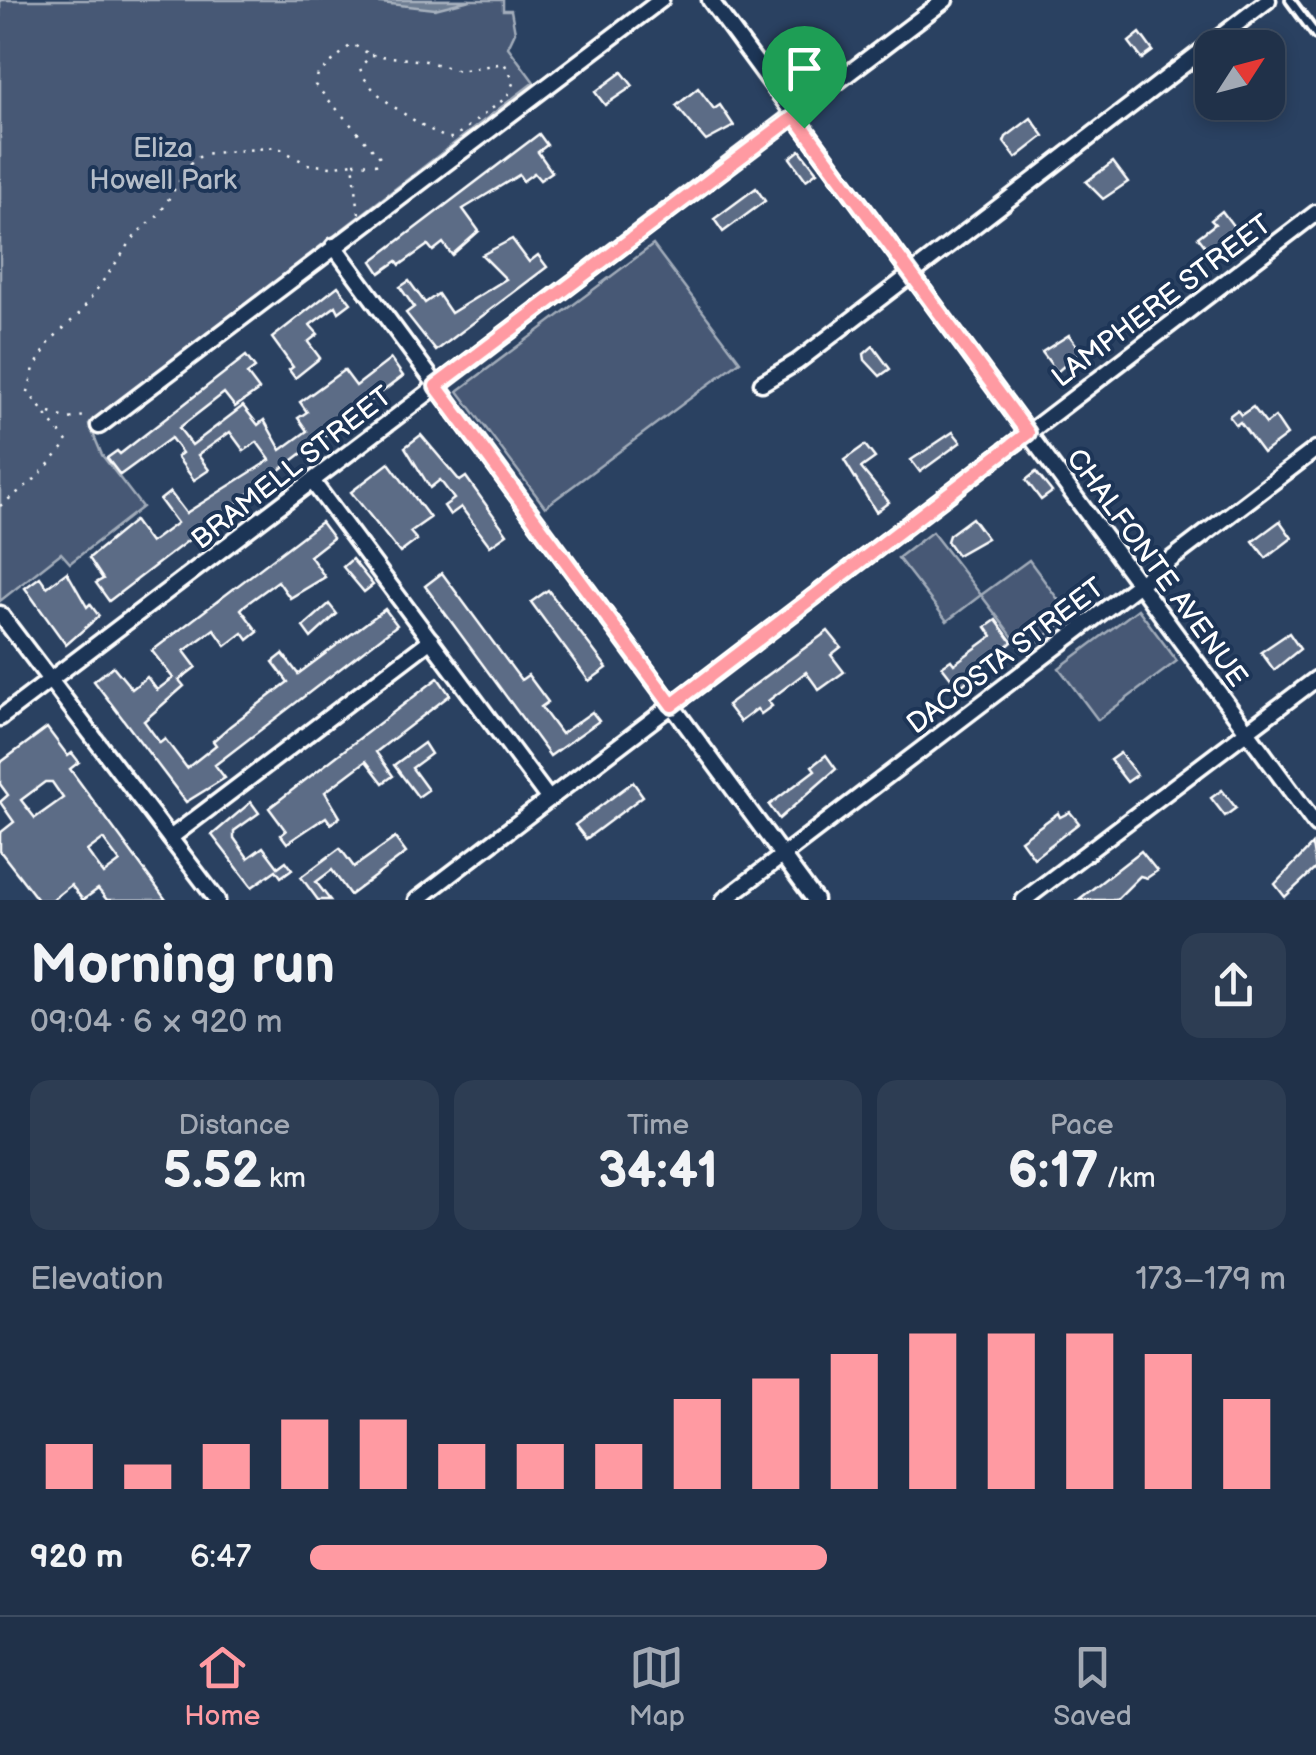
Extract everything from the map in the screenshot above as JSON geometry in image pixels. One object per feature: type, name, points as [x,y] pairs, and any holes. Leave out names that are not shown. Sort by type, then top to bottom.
[{"type":"street","points":[[99,426],[661,0]]},
{"type":"street","name":"CHALFONTE AVENUE","points":[[710,0],[1316,824]]},
{"type":"street","name":"BRAMELL STREET","points":[[0,718],[945,0]]},
{"type":"street","points":[[762,383],[797,362],[1268,0]]},
{"type":"street","name":"LAMPHERE STREET","points":[[417,900],[1316,213]]},
{"type":"street","points":[[334,246],[816,900]]},
{"type":"street","name":"DACOSTA STREET","points":[[724,900],[1316,449]]},
{"type":"street","points":[[312,482],[548,798]]},
{"type":"street","points":[[0,614],[217,900]]},
{"type":"street","points":[[170,838],[431,640]]},
{"type":"street","points":[[1024,900],[1316,679]]},
{"type":"lane","points":[[1290,0],[1316,35]]},
{"type":"path","points":[[0,506],[35,478],[68,443],[28,392],[34,368],[51,340],[80,313],[138,232],[159,215],[189,165],[203,154],[277,147],[307,164],[376,164],[380,158],[315,86],[318,74],[352,44],[372,55],[458,71],[504,62],[514,81],[510,94],[453,138],[408,117],[362,76],[360,68],[372,55]]},
{"type":"path","points":[[408,117],[412,111]]},
{"type":"path","points":[[352,164],[363,224]]},
{"type":"path","points":[[48,413],[69,420],[90,414],[99,426]]},
{"type":"green space","name":"Eliza Howell Park","points":[[0,0],[503,0],[503,10],[511,10],[515,32],[508,47],[534,82],[89,424],[102,455],[142,507],[70,563],[61,553],[0,601]]},
{"type":"green space","points":[[653,245],[740,361],[545,507],[458,391]]},
{"type":"green space","points":[[932,532],[981,595],[947,621],[898,558]]},
{"type":"green space","points":[[1029,560],[1071,617],[1024,652],[981,595]]},
{"type":"green space","points":[[1138,609],[1177,661],[1098,720],[1059,668]]},
{"type":"shaded area","points":[[354,0],[470,0],[435,9]]},
{"type":"building","points":[[1140,33],[1153,51],[1142,59],[1129,42]]},
{"type":"building","points":[[622,72],[633,86],[605,105],[595,92]]},
{"type":"building","points":[[698,88],[714,109],[720,105],[734,126],[706,141],[676,106]]},
{"type":"building","points":[[1031,118],[1044,136],[1016,158],[1004,142]]},
{"type":"building","points":[[539,134],[547,145],[538,152],[552,172],[540,180],[534,173],[523,181],[519,175],[463,209],[479,231],[452,255],[443,243],[433,251],[428,245],[400,265],[397,261],[380,273],[372,261]]},
{"type":"building","points":[[800,150],[817,172],[806,180],[790,158]]},
{"type":"building","points":[[1113,162],[1128,182],[1103,199],[1086,182]]},
{"type":"building","points":[[756,188],[765,201],[723,232],[714,219]]},
{"type":"building","points":[[1222,211],[1237,231],[1209,251],[1198,237],[1215,224],[1211,220]]},
{"type":"building","points":[[512,239],[529,262],[538,255],[547,267],[436,351],[406,313],[414,307],[400,287],[409,281],[425,303],[438,294],[451,313],[506,279],[482,255]]},
{"type":"building","points":[[338,286],[351,303],[339,312],[336,306],[310,325],[318,334],[308,342],[320,358],[295,378],[289,370],[293,367],[272,338]]},
{"type":"building","points":[[1069,335],[1081,351],[1057,372],[1042,352]]},
{"type":"building","points":[[873,346],[890,369],[880,376],[865,360],[864,354]]},
{"type":"building","points":[[246,356],[255,368],[247,374],[259,390],[235,407],[224,393],[179,428],[192,445],[243,406],[258,425],[264,420],[281,450],[307,431],[298,418],[307,412],[300,402],[344,370],[356,386],[391,359],[403,376],[109,601],[96,583],[103,579],[89,558],[134,521],[150,543],[177,523],[160,500],[170,492],[186,513],[270,460],[257,442],[244,451],[230,432],[198,455],[209,470],[194,480],[177,457],[182,453],[171,438],[120,475],[107,458],[117,451],[120,454]]},
{"type":"building","points":[[1253,407],[1266,424],[1275,417],[1287,435],[1263,453],[1240,422],[1236,425],[1229,416],[1237,410],[1241,415]]},
{"type":"building","points":[[953,432],[961,442],[920,472],[911,460]]},
{"type":"building","points":[[421,435],[460,481],[466,477],[507,534],[490,546],[461,507],[450,515],[444,506],[454,499],[440,480],[430,488],[405,447]]},
{"type":"building","points":[[865,445],[875,458],[861,468],[889,502],[876,512],[844,460]]},
{"type":"building","points":[[389,463],[430,518],[410,532],[417,540],[400,553],[351,492]]},
{"type":"building","points":[[1036,472],[1052,492],[1041,500],[1026,480]]},
{"type":"building","points":[[972,518],[987,538],[957,555],[947,541],[949,535]]},
{"type":"building","points":[[1280,521],[1292,538],[1266,558],[1253,541]]},
{"type":"building","points":[[321,522],[333,538],[310,556],[325,577],[290,598],[278,581],[245,605],[241,609],[258,632],[248,640],[243,633],[226,646],[214,629],[184,651],[196,667],[179,680],[184,686],[144,721],[160,743],[165,739],[187,768],[216,745],[213,741],[230,726],[288,682],[273,662],[283,654],[298,674],[385,609],[397,625],[215,765],[225,778],[186,802],[94,681],[113,666],[132,689],[147,677],[157,690],[173,678],[152,651]]},
{"type":"building","points":[[352,559],[373,585],[364,592],[343,567]]},
{"type":"building","points":[[67,572],[87,607],[90,604],[99,616],[66,645],[25,588],[40,577],[47,587]]},
{"type":"building","points":[[442,573],[521,680],[528,675],[548,702],[541,707],[561,734],[592,712],[599,721],[550,756],[425,586]]},
{"type":"building","points":[[548,590],[607,668],[589,681],[531,602]]},
{"type":"building","points":[[329,604],[337,614],[311,638],[303,627]]},
{"type":"building","points":[[996,620],[1012,642],[959,688],[942,666],[951,660],[954,664],[992,636],[986,627]]},
{"type":"building","points":[[828,631],[841,647],[831,655],[844,672],[819,690],[806,672],[768,701],[772,706],[761,714],[757,709],[740,722],[727,705]]},
{"type":"building","points":[[1289,633],[1300,649],[1274,670],[1261,652]]},
{"type":"building","points":[[438,678],[450,695],[376,752],[393,776],[383,783],[366,761],[325,792],[340,817],[331,824],[326,817],[287,843],[281,835],[286,831],[269,808]]},
{"type":"building","points":[[47,728],[68,756],[72,753],[79,762],[70,769],[166,900],[107,900],[98,889],[83,900],[71,885],[52,900],[38,900],[0,851],[0,833],[14,822],[0,802],[8,795],[0,784],[0,763]],"holes":[[[45,782],[52,782],[63,798],[35,818],[21,800]],[[103,839],[120,862],[104,874],[87,851]]]},
{"type":"building","points":[[424,743],[431,754],[412,768],[428,790],[418,797],[394,765]]},
{"type":"building","points":[[1120,753],[1137,775],[1127,782],[1110,760]]},
{"type":"building","points":[[826,755],[836,769],[779,819],[769,805],[815,770],[812,766]]},
{"type":"building","points":[[633,782],[643,796],[586,839],[575,825]]},
{"type":"building","points":[[1222,790],[1236,808],[1225,816],[1211,798]]},
{"type":"building","points":[[251,802],[259,813],[234,831],[234,838],[248,858],[263,847],[278,867],[286,861],[292,869],[281,877],[276,870],[252,887],[212,835]]},
{"type":"building","points":[[1070,812],[1079,823],[1034,858],[1021,840],[1058,813],[1060,817]]},
{"type":"building","points":[[395,838],[406,853],[350,895],[332,870],[316,882],[330,900],[318,900],[301,877],[340,848],[354,867]]},
{"type":"building","points":[[1312,845],[1316,868],[1285,897],[1275,884]]},
{"type":"building","points":[[1141,851],[1157,871],[1147,878],[1140,876],[1116,900],[1078,900]]},
{"type":"route","points":[[795,116],[804,128],[1028,433],[672,705],[436,386],[795,116]]}]
